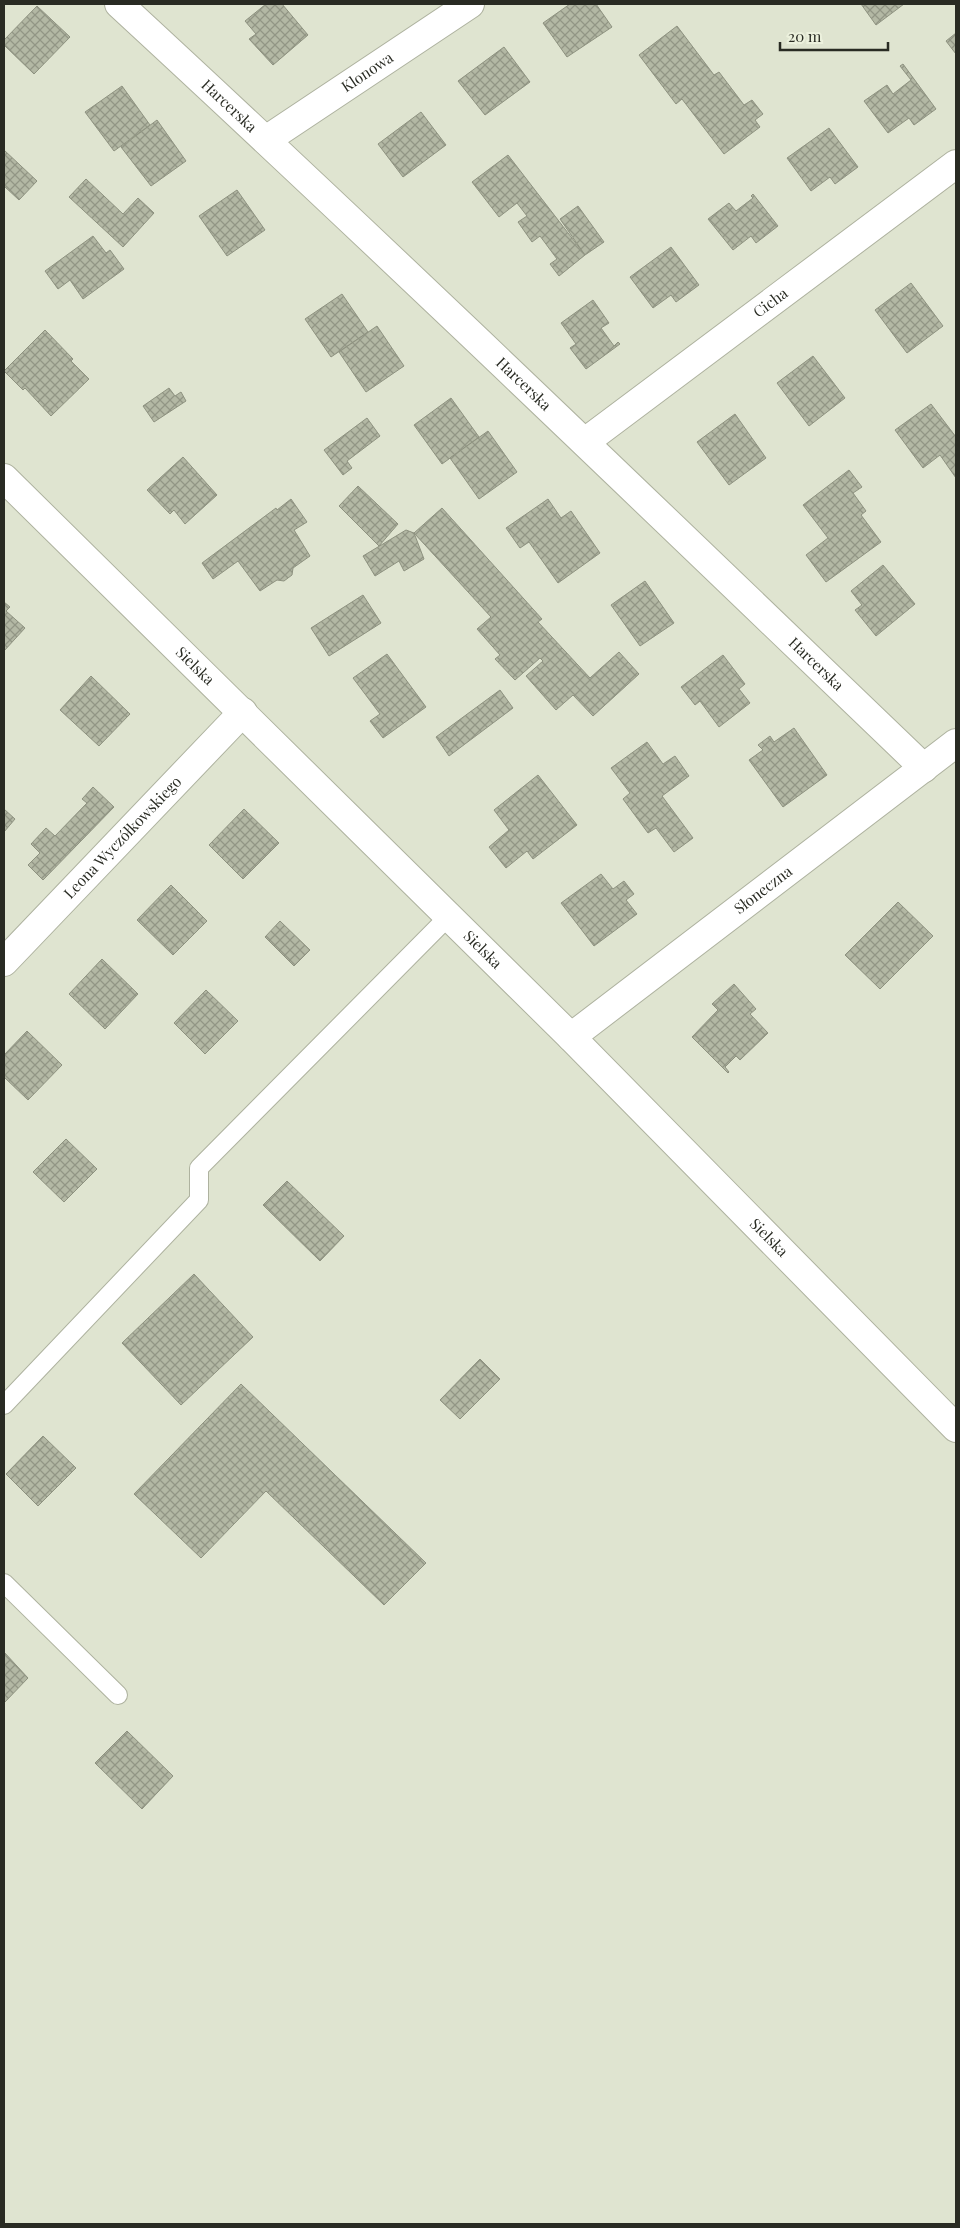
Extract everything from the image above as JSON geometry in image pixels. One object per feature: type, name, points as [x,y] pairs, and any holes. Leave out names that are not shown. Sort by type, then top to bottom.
[{"type":"street","name":"Harcerska","points":[[119,4],[266,140],[585,442],[924,768]]},
{"type":"street","name":"Klonowa","points":[[266,140],[470,4]]},
{"type":"street","name":"Cicha","points":[[585,442],[956,164]]},
{"type":"street","name":"Sielska","points":[[4,478],[571,1037],[956,1428]]},
{"type":"street","name":"Leona Wyczółkowskiego","points":[[4,962],[243,712]]},
{"type":"street","name":"Słoneczna","points":[[571,1037],[956,743]]},
{"type":"lane","points":[[4,1405],[199,1200],[199,1168],[449,916]]},
{"type":"lane","points":[[4,1583],[118,1695]]},
{"type":"building","points":[[266,4],[282,4],[308,35],[273,65],[249,39],[256,34],[245,21]]},
{"type":"building","points":[[570,4],[596,4],[612,27],[567,57],[543,23]]},
{"type":"building","points":[[861,4],[904,4],[876,25]]},
{"type":"building","points":[[37,6],[70,37],[34,74],[4,45],[4,40]]},
{"type":"building","points":[[677,26],[714,75],[719,72],[744,105],[752,100],[763,114],[755,120],[760,127],[724,154],[682,99],[676,104],[639,55]]},
{"type":"building","points":[[956,33],[956,54],[946,41]]},
{"type":"building","points":[[504,47],[530,82],[485,115],[458,81]]},
{"type":"building","points":[[903,64],[936,109],[914,125],[909,118],[888,133],[864,101],[887,85],[893,94],[911,80],[900,66]]},
{"type":"building","points":[[122,86],[150,125],[114,151],[85,112]]},
{"type":"building","points":[[421,112],[446,145],[403,177],[378,144]]},
{"type":"building","points":[[157,120],[186,161],[151,186],[121,147]]},
{"type":"building","points":[[829,128],[858,167],[835,184],[830,177],[811,191],[787,158]]},
{"type":"building","points":[[4,150],[37,181],[19,200],[4,186]]},
{"type":"building","points":[[508,155],[585,255],[559,276],[550,264],[557,259],[540,236],[532,242],[518,222],[527,216],[517,203],[499,217],[472,182]]},
{"type":"building","points":[[86,179],[123,214],[138,198],[154,213],[123,247],[69,197]]},
{"type":"building","points":[[237,190],[265,230],[227,256],[199,216]]},
{"type":"building","points":[[753,194],[778,226],[756,243],[751,236],[733,250],[708,219],[729,203],[736,211],[753,198],[751,196]]},
{"type":"building","points":[[578,206],[604,242],[585,255],[560,219]]},
{"type":"building","points":[[93,236],[106,253],[110,250],[124,269],[83,299],[70,280],[58,289],[45,271]]},
{"type":"building","points":[[671,247],[699,285],[676,302],[671,295],[653,308],[630,277]]},
{"type":"building","points":[[911,283],[943,326],[907,353],[875,310]]},
{"type":"building","points":[[342,294],[368,332],[331,357],[305,319]]},
{"type":"building","points":[[593,300],[609,323],[601,328],[614,346],[618,342],[620,344],[586,369],[570,348],[576,344],[561,323]]},
{"type":"building","points":[[377,326],[404,366],[366,392],[339,352]]},
{"type":"building","points":[[45,330],[89,379],[51,416],[25,388],[23,390],[4,371]]},
{"type":"building","points":[[813,356],[845,398],[809,426],[777,383]]},
{"type":"building","points":[[169,388],[175,396],[181,392],[186,401],[154,422],[143,406]]},
{"type":"building","points":[[451,398],[479,437],[442,464],[414,425]]},
{"type":"building","points":[[931,404],[956,437],[956,478],[940,455],[923,468],[895,430]]},
{"type":"building","points":[[735,414],[766,458],[729,485],[697,442]]},
{"type":"building","points":[[367,418],[380,436],[347,461],[352,468],[343,475],[324,450]]},
{"type":"building","points":[[488,431],[517,472],[479,499],[450,458]]},
{"type":"building","points":[[183,457],[217,495],[185,524],[174,510],[170,514],[147,490]]},
{"type":"building","points":[[849,470],[862,487],[853,493],[866,511],[861,515],[881,542],[826,582],[806,555],[828,538],[803,505]]},
{"type":"building","points":[[358,486],[398,524],[379,546],[339,506]]},
{"type":"building","points":[[291,499],[307,522],[294,530],[310,556],[293,568],[292,575],[284,581],[277,580],[260,591],[238,561],[213,579],[202,563]]},
{"type":"building","points":[[548,499],[561,518],[571,511],[600,553],[558,583],[529,542],[520,548],[506,528]]},
{"type":"building","points":[[442,508],[542,619],[538,622],[590,678],[619,652],[639,674],[593,716],[573,695],[556,710],[526,676],[543,661],[540,658],[515,680],[495,659],[500,655],[477,629],[491,617],[414,533]]},
{"type":"building","points":[[406,530],[414,533],[424,559],[404,571],[399,561],[375,576],[363,556]]},
{"type":"building","points":[[883,565],[915,604],[876,636],[855,610],[862,605],[851,591]]},
{"type":"building","points":[[645,581],[674,623],[640,646],[611,605]]},
{"type":"building","points":[[363,595],[381,623],[329,656],[311,628]]},
{"type":"building","points":[[4,602],[10,607],[6,611],[25,628],[4,651]]},
{"type":"building","points":[[387,654],[426,707],[383,738],[370,721],[380,714],[353,678]]},
{"type":"building","points":[[723,655],[745,684],[739,689],[750,703],[719,727],[700,701],[695,705],[681,687]]},
{"type":"building","points":[[91,676],[130,714],[99,746],[60,710]]},
{"type":"building","points":[[500,690],[513,708],[449,756],[436,737]]},
{"type":"building","points":[[794,728],[827,775],[783,807],[749,760],[763,750],[758,745],[770,736],[774,742]]},
{"type":"building","points":[[647,742],[663,764],[675,756],[689,776],[662,796],[693,838],[674,852],[656,828],[648,833],[623,799],[630,793],[611,768]]},
{"type":"building","points":[[538,775],[577,825],[533,859],[527,851],[506,868],[489,847],[509,830],[494,810]]},
{"type":"building","points":[[93,787],[114,807],[43,880],[28,865],[40,853],[31,844],[46,828],[55,836],[87,803],[82,799]]},
{"type":"building","points":[[4,809],[15,819],[4,832]]},
{"type":"building","points":[[244,809],[279,843],[243,879],[209,845]]},
{"type":"building","points":[[601,874],[613,889],[624,881],[634,894],[626,900],[637,914],[594,946],[561,903]]},
{"type":"building","points":[[171,885],[207,921],[173,955],[137,920]]},
{"type":"building","points":[[898,902],[933,936],[880,989],[845,955]]},
{"type":"building","points":[[280,921],[310,950],[294,966],[265,937]]},
{"type":"building","points":[[102,959],[138,994],[105,1029],[69,994]]},
{"type":"building","points":[[734,984],[756,1009],[750,1014],[768,1033],[740,1060],[736,1056],[725,1067],[728,1073],[692,1037],[718,1010],[712,1004]]},
{"type":"building","points":[[206,990],[238,1021],[205,1054],[174,1023]]},
{"type":"building","points":[[27,1031],[62,1065],[28,1100],[4,1077],[4,1055]]},
{"type":"building","points":[[66,1139],[97,1169],[64,1202],[33,1172]]},
{"type":"building","points":[[287,1181],[344,1236],[320,1261],[263,1205]]},
{"type":"building","points":[[194,1274],[253,1337],[181,1405],[122,1343]]},
{"type":"building","points":[[480,1359],[500,1379],[460,1419],[440,1400]]},
{"type":"building","points":[[241,1384],[426,1563],[384,1605],[266,1491],[201,1558],[134,1494]]},
{"type":"building","points":[[43,1436],[76,1468],[38,1506],[6,1474]]},
{"type":"building","points":[[4,1652],[28,1678],[4,1703]]},
{"type":"building","points":[[127,1731],[173,1776],[142,1809],[95,1763]]}]
